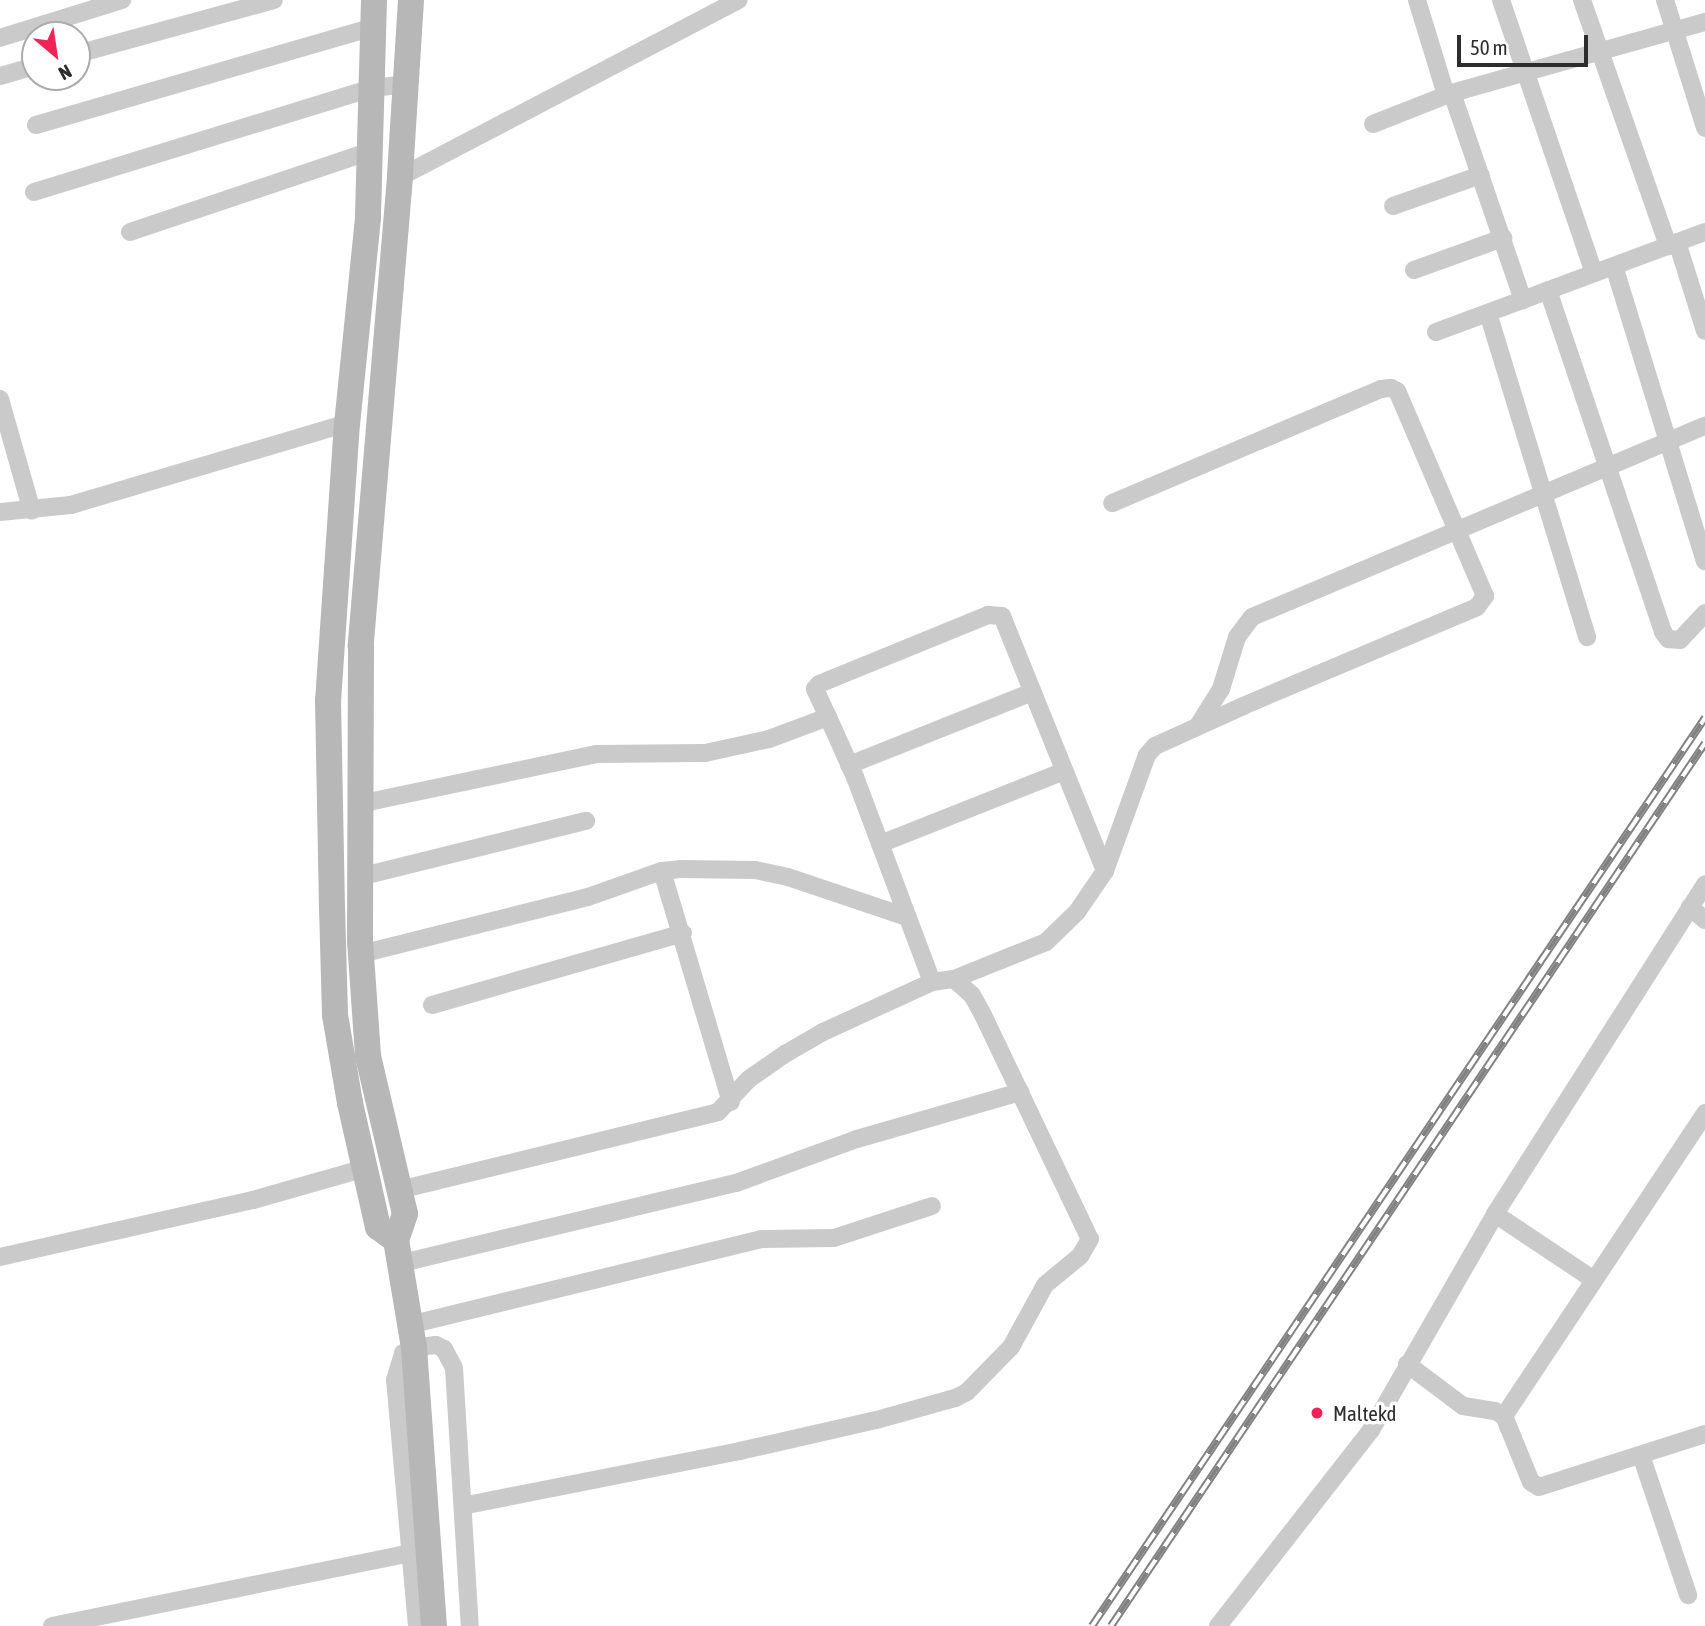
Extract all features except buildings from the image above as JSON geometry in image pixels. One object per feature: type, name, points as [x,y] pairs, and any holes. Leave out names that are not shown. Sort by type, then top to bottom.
[{"type":"main road","points":[[374,0],[368,218],[347,423],[328,700],[331,893],[335,1015],[378,1227],[397,1252]]},
{"type":"main road","points":[[411,0],[400,177],[361,646],[359,877],[368,1056],[405,1214],[397,1252],[413,1348],[434,1626]]},
{"type":"street","points":[[58,0],[63,19]]},
{"type":"street","points":[[0,38],[122,0]]},
{"type":"street","points":[[91,50],[274,0]]},
{"type":"street","points":[[400,177],[738,0]]},
{"type":"street","points":[[1417,0],[1523,300]]},
{"type":"street","points":[[1501,0],[1523,73],[1594,273]]},
{"type":"street","points":[[1582,0],[1598,53],[1705,331]]},
{"type":"street","points":[[1665,0],[1705,128]]},
{"type":"street","points":[[1373,124],[1449,94],[1674,33],[1705,22]]},
{"type":"street","points":[[36,125],[374,27]]},
{"type":"street","points":[[0,76],[21,70]]},
{"type":"street","points":[[34,192],[373,88],[404,84]]},
{"type":"street","points":[[131,232],[371,151]]},
{"type":"street","points":[[1393,206],[1481,175]]},
{"type":"street","points":[[1436,332],[1705,232]]},
{"type":"street","points":[[1414,270],[1503,238]]},
{"type":"street","points":[[1614,266],[1705,561]]},
{"type":"street","points":[[1548,290],[1662,632],[1668,639],[1680,640],[1705,613]]},
{"type":"street","points":[[1488,313],[1587,637]]},
{"type":"street","points":[[398,1190],[718,1112],[731,1102],[749,1079],[785,1054],[932,982],[954,979],[1046,942],[1077,912],[1105,871],[1147,755],[1155,746],[1477,607],[1485,596],[1397,391],[1391,388],[1381,389],[1112,503]]},
{"type":"street","points":[[0,399],[32,511]]},
{"type":"street","points":[[0,512],[32,511],[71,505],[347,423]]},
{"type":"street","points":[[1199,725],[1221,689],[1237,637],[1252,617],[1705,426]]},
{"type":"street","points":[[932,982],[849,765],[815,689],[819,684],[988,615],[997,614],[1005,620],[1105,871]]},
{"type":"street","points":[[849,765],[1032,692]]},
{"type":"street","points":[[359,804],[596,754],[705,753],[769,739],[828,717]]},
{"type":"street","points":[[880,844],[1064,771]]},
{"type":"street","points":[[359,877],[586,821]]},
{"type":"street","points":[[361,954],[588,897],[662,871],[721,868],[755,870],[788,877],[907,917]]},
{"type":"street","points":[[662,871],[683,933],[731,1102]]},
{"type":"street","points":[[1218,1626],[1371,1430],[1495,1214],[1705,884]]},
{"type":"street","points":[[1690,907],[1705,920]]},
{"type":"street","points":[[432,1005],[683,933]]},
{"type":"street","points":[[463,1506],[740,1451],[876,1420],[968,1392],[1018,1338],[1045,1285],[1080,1256],[1090,1239],[972,995],[954,979]]},
{"type":"street","points":[[397,1252],[736,1183],[857,1139],[1020,1092]]},
{"type":"street","points":[[1504,1416],[1705,1113]]},
{"type":"street","points":[[0,1257],[253,1200],[365,1168]]},
{"type":"street","points":[[416,1626],[395,1380],[403,1353],[761,1239],[834,1238],[932,1206]]},
{"type":"street","points":[[1495,1214],[1594,1280]]},
{"type":"street","points":[[413,1348],[436,1345],[444,1349],[454,1368],[470,1626]]},
{"type":"street","points":[[1407,1364],[1463,1406],[1495,1411],[1504,1416],[1531,1482],[1539,1488],[1705,1434]]},
{"type":"street","points":[[1642,1455],[1688,1595]]},
{"type":"street","points":[[52,1626],[410,1553]]},
{"type":"railway","points":[[1092,1626],[1705,718]]},
{"type":"railway","points":[[1111,1626],[1705,743]]},
{"type":"place","name":"Maltekd","points":[[1317,1413]]}]
